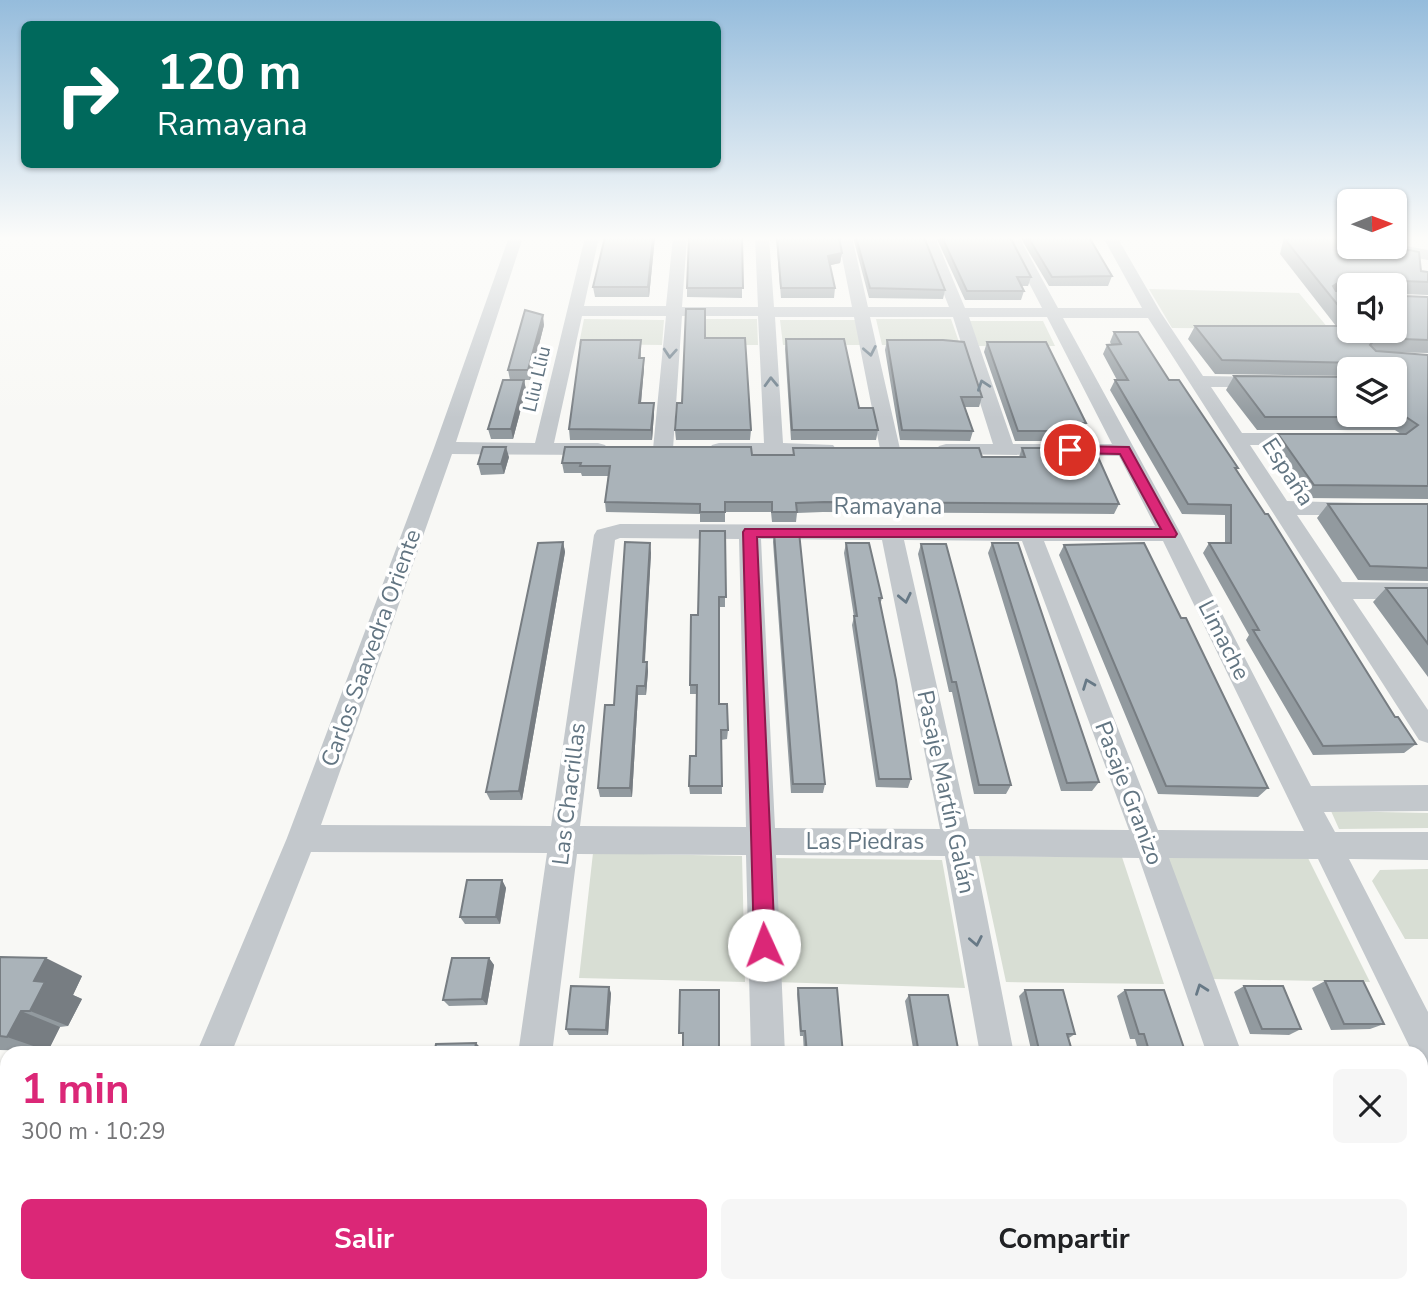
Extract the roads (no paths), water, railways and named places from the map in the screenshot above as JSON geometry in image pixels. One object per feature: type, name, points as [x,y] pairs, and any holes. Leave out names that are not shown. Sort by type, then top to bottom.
[{"type":"street","name":"Carlos Saavedra Oriente","points":[[216,1046],[302,838],[444,449],[496,297]]},
{"type":"street","name":"Lliu Lliu","points":[[542,449],[578,297]]},
{"type":"street","points":[[664,449],[674,297]]},
{"type":"street","points":[[767,297],[774,450]]},
{"type":"street","points":[[858,297],[890,449]]},
{"type":"street","points":[[953,297],[1005,450]]},
{"type":"street","name":"Limache","points":[[1045,297],[1170,534],[1427,1046]]},
{"type":"street","name":"España","points":[[1145,297],[1428,732]]},
{"type":"street","points":[[575,311],[959,312],[1050,306],[1149,305]]},
{"type":"street","points":[[1166,331],[1191,331]]},
{"type":"street","points":[[1198,381],[1280,383]]},
{"type":"street","points":[[1238,439],[1331,439]]},
{"type":"street","points":[[444,449],[623,449]]},
{"type":"street","points":[[705,449],[841,449]]},
{"type":"street","points":[[865,449],[1124,450]]},
{"type":"street","points":[[1282,508],[1377,508]]},
{"type":"street","name":"Ramayana","points":[[605,535],[620,531],[1170,534]]},
{"type":"street","name":"Pasaje Martín Galán","points":[[891,531],[957,842],[995,1046]]},
{"type":"street","points":[[750,532],[768,1046]]},
{"type":"street","name":"Pasaje Granizo","points":[[1030,533],[1148,842],[1222,1046]]},
{"type":"street","name":"Las Chacrillas","points":[[536,1046],[605,535]]},
{"type":"street","points":[[1336,590],[1428,591]]},
{"type":"street","points":[[1401,690],[1428,690]]},
{"type":"street","points":[[1303,799],[1428,798]]},
{"type":"street","name":"Las Piedras","points":[[302,838],[1428,845]]}]
